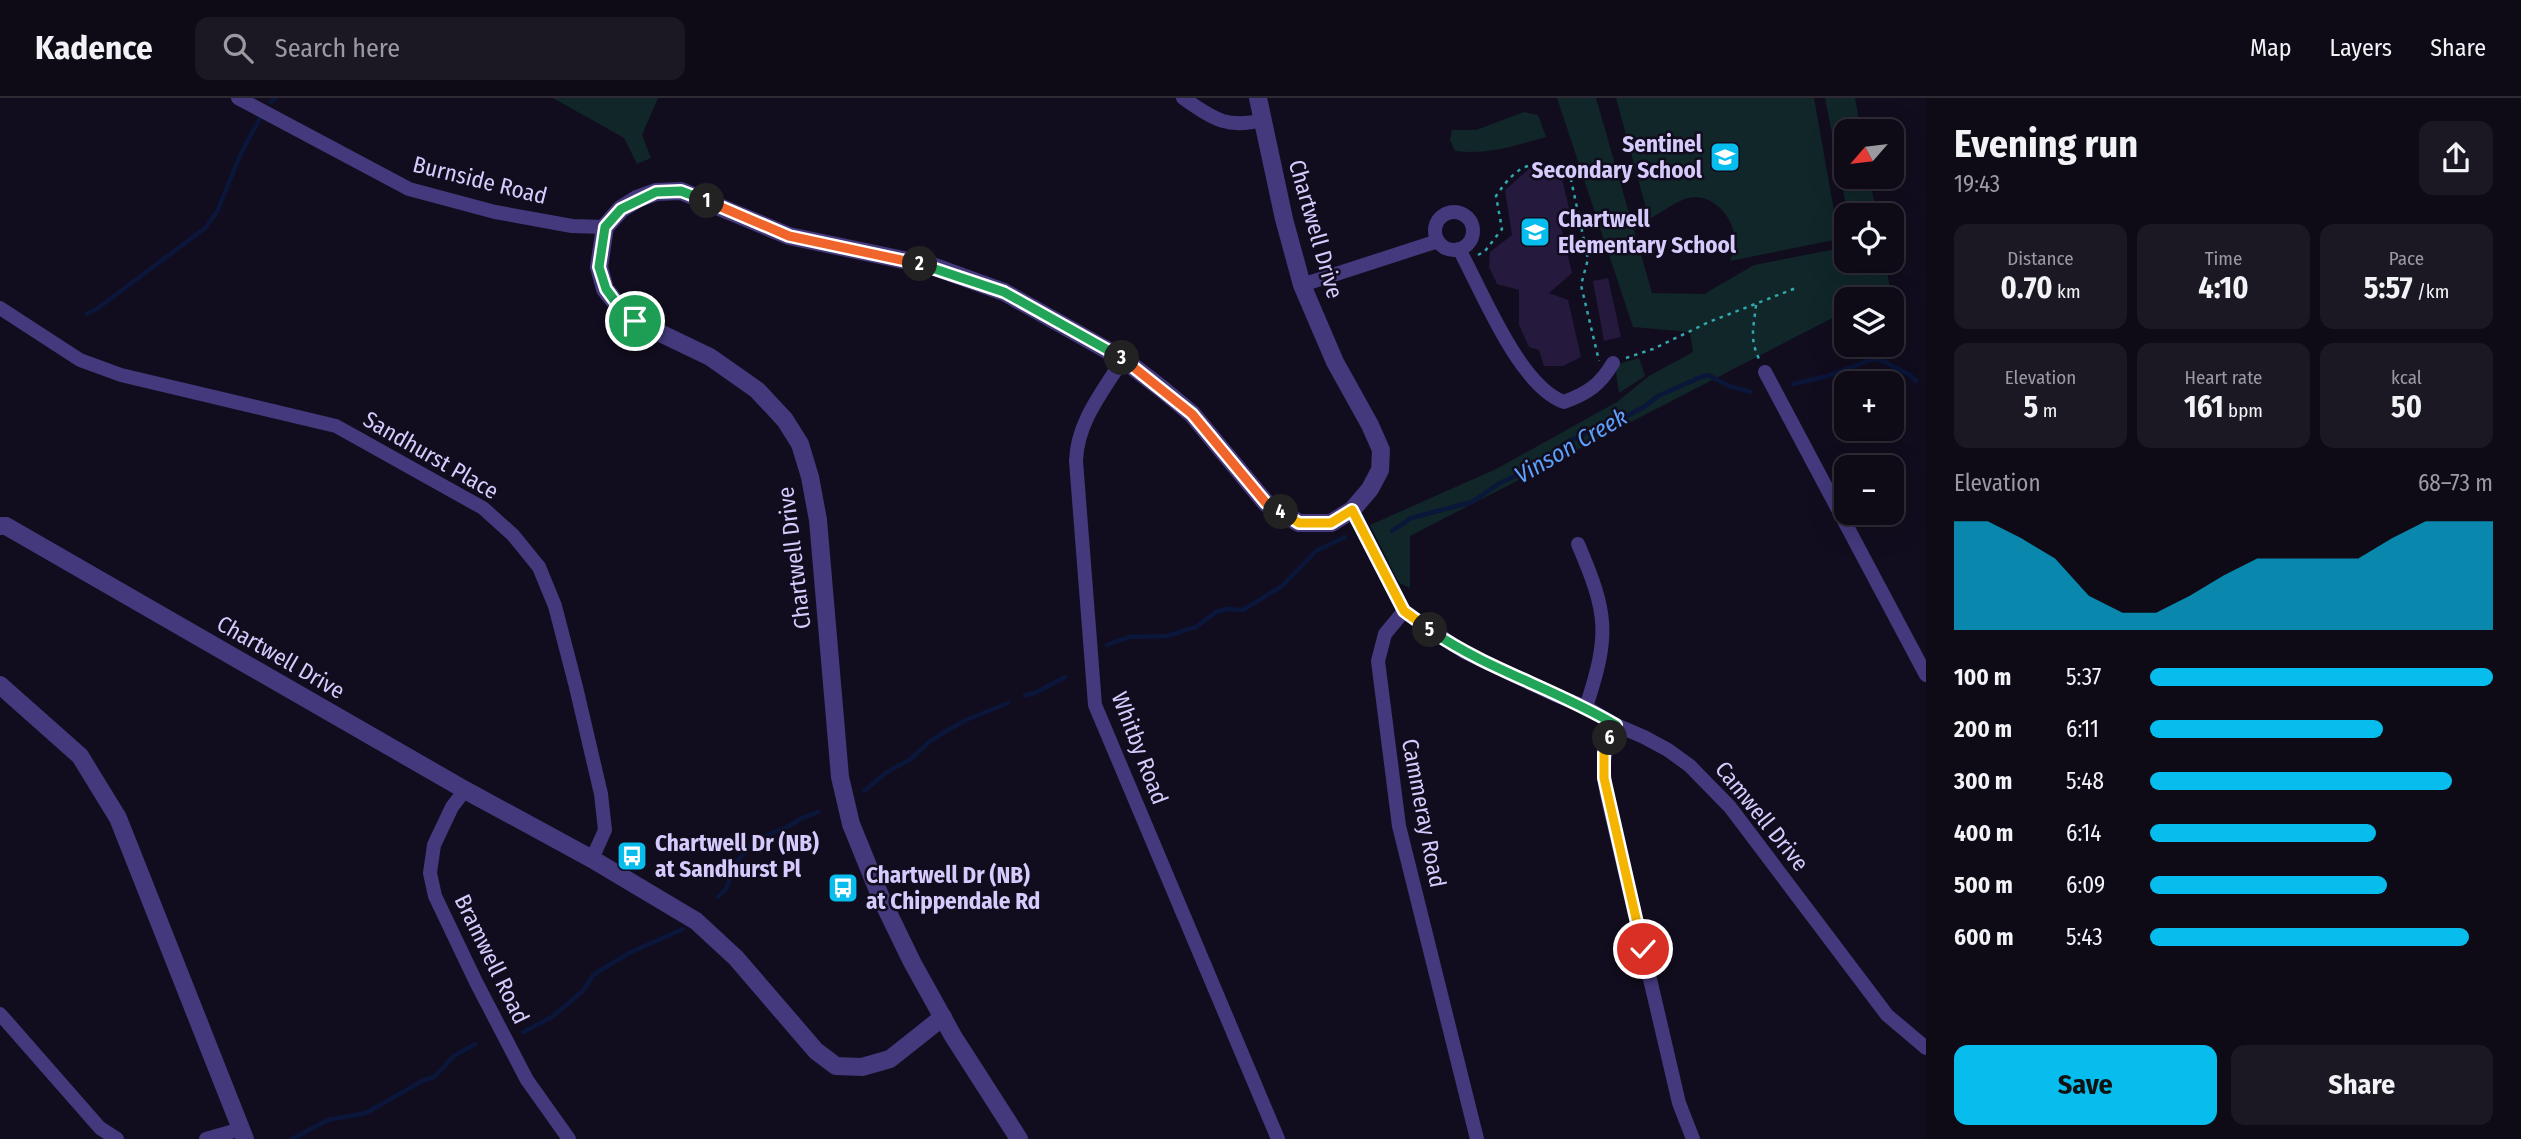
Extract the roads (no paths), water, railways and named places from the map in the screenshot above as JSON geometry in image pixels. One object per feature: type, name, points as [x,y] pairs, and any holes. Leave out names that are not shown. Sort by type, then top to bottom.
[{"type":"street","name":"Burnside Road","points":[[238,98],[409,189],[495,212],[572,226],[605,227]]},
{"type":"street","points":[[1183,98],[1230,125],[1263,120]]},
{"type":"street","name":"Chartwell Drive","points":[[0,526],[6,526],[465,790],[592,859],[696,921],[736,958],[816,1051],[836,1066],[863,1067],[890,1059],[943,1017],[881,898],[851,824],[840,777],[818,520],[810,477],[800,444],[785,420],[757,390],[710,357],[635,321],[620,308],[606,289],[599,267],[605,227],[621,209],[637,200],[656,192],[681,191],[789,236],[932,266],[1004,292],[1123,359],[1192,414],[1266,503],[1299,523],[1331,523],[1352,510],[1370,489],[1380,470],[1381,450],[1335,362],[1302,285],[1284,219],[1258,98]]},
{"type":"street","points":[[1462,255],[1472,237],[1472,225],[1464,215],[1452,213],[1441,218],[1436,229],[1438,241],[1447,249],[1462,255],[1512,349],[1536,384],[1553,398],[1564,402],[1583,394],[1603,380],[1613,363]]},
{"type":"street","points":[[1302,285],[1438,241]]},
{"type":"street","name":"Sandhurst Place","points":[[0,308],[80,360],[121,375],[336,426],[483,508],[513,535],[539,567],[555,606],[576,687],[601,794],[605,830],[592,859]]},
{"type":"street","name":"Whitby Road","points":[[1123,359],[1083,425],[1077,443],[1077,474],[1095,705],[1278,1139]]},
{"type":"street","points":[[1765,372],[1926,675]]},
{"type":"street","points":[[1352,510],[1404,611]]},
{"type":"street","points":[[1578,544],[1598,595],[1604,629],[1600,662],[1586,707]]},
{"type":"street","name":"Camwell Drive","points":[[1404,611],[1486,664],[1586,707],[1668,750],[1690,766],[1711,785],[1768,857],[1887,1015],[1926,1048]]},
{"type":"street","name":"Cammeray Road","points":[[1404,611],[1385,634],[1378,661],[1393,794],[1477,1139]]},
{"type":"street","points":[[0,685],[80,756],[118,818],[243,1134],[205,1139]]},
{"type":"street","points":[[1616,725],[1604,753],[1607,795],[1679,1103],[1693,1139]]},
{"type":"street","name":"Bramwell Road","points":[[465,790],[452,807],[433,845],[430,873],[435,896],[527,1080],[569,1139]]},
{"type":"street","points":[[0,1014],[100,1128],[117,1139]]},
{"type":"street","points":[[943,1017],[1019,1139]]},
{"type":"waterway","points":[[271,102],[275,98]]},
{"type":"waterway","points":[[87,314],[205,228],[217,212],[241,153],[263,113]]},
{"type":"waterway","name":"Vinson Creek","points":[[1793,384],[1828,376],[1873,359],[1883,361],[1916,381]]},
{"type":"waterway","name":"Vinson Creek","points":[[1392,531],[1411,518],[1472,502],[1500,483],[1537,466],[1565,443],[1609,425],[1644,407],[1658,396],[1701,377],[1708,375],[1729,386],[1751,392]]},
{"type":"waterway","name":"Vinson Creek","points":[[1107,645],[1129,637],[1167,636],[1196,627],[1216,612],[1226,609],[1243,610],[1282,586],[1316,551],[1345,537]]},
{"type":"waterway","name":"Vinson Creek","points":[[1025,695],[1035,693],[1065,677]]},
{"type":"waterway","name":"Vinson Creek","points":[[864,791],[948,730],[1008,703]]},
{"type":"waterway","name":"Vinson Creek","points":[[718,897],[726,889],[734,866],[749,846],[758,839],[818,812]]},
{"type":"waterway","name":"Vinson Creek","points":[[523,1032],[552,1017],[583,991],[593,975],[629,953],[683,929]]},
{"type":"waterway","name":"Vinson Creek","points":[[292,1139],[328,1120],[366,1113],[434,1077],[454,1056],[475,1044]]},
{"type":"place","name":"Sentinel Secondary School","points":[[1725,157]]},
{"type":"place","name":"Chartwell Elementary School","points":[[1535,232]]},
{"type":"place","name":"Chartwell Dr (NB) at Sandhurst Pl","points":[[632,856]]},
{"type":"place","name":"Chartwell Dr (NB) at Chippendale Rd","points":[[843,888]]}]
